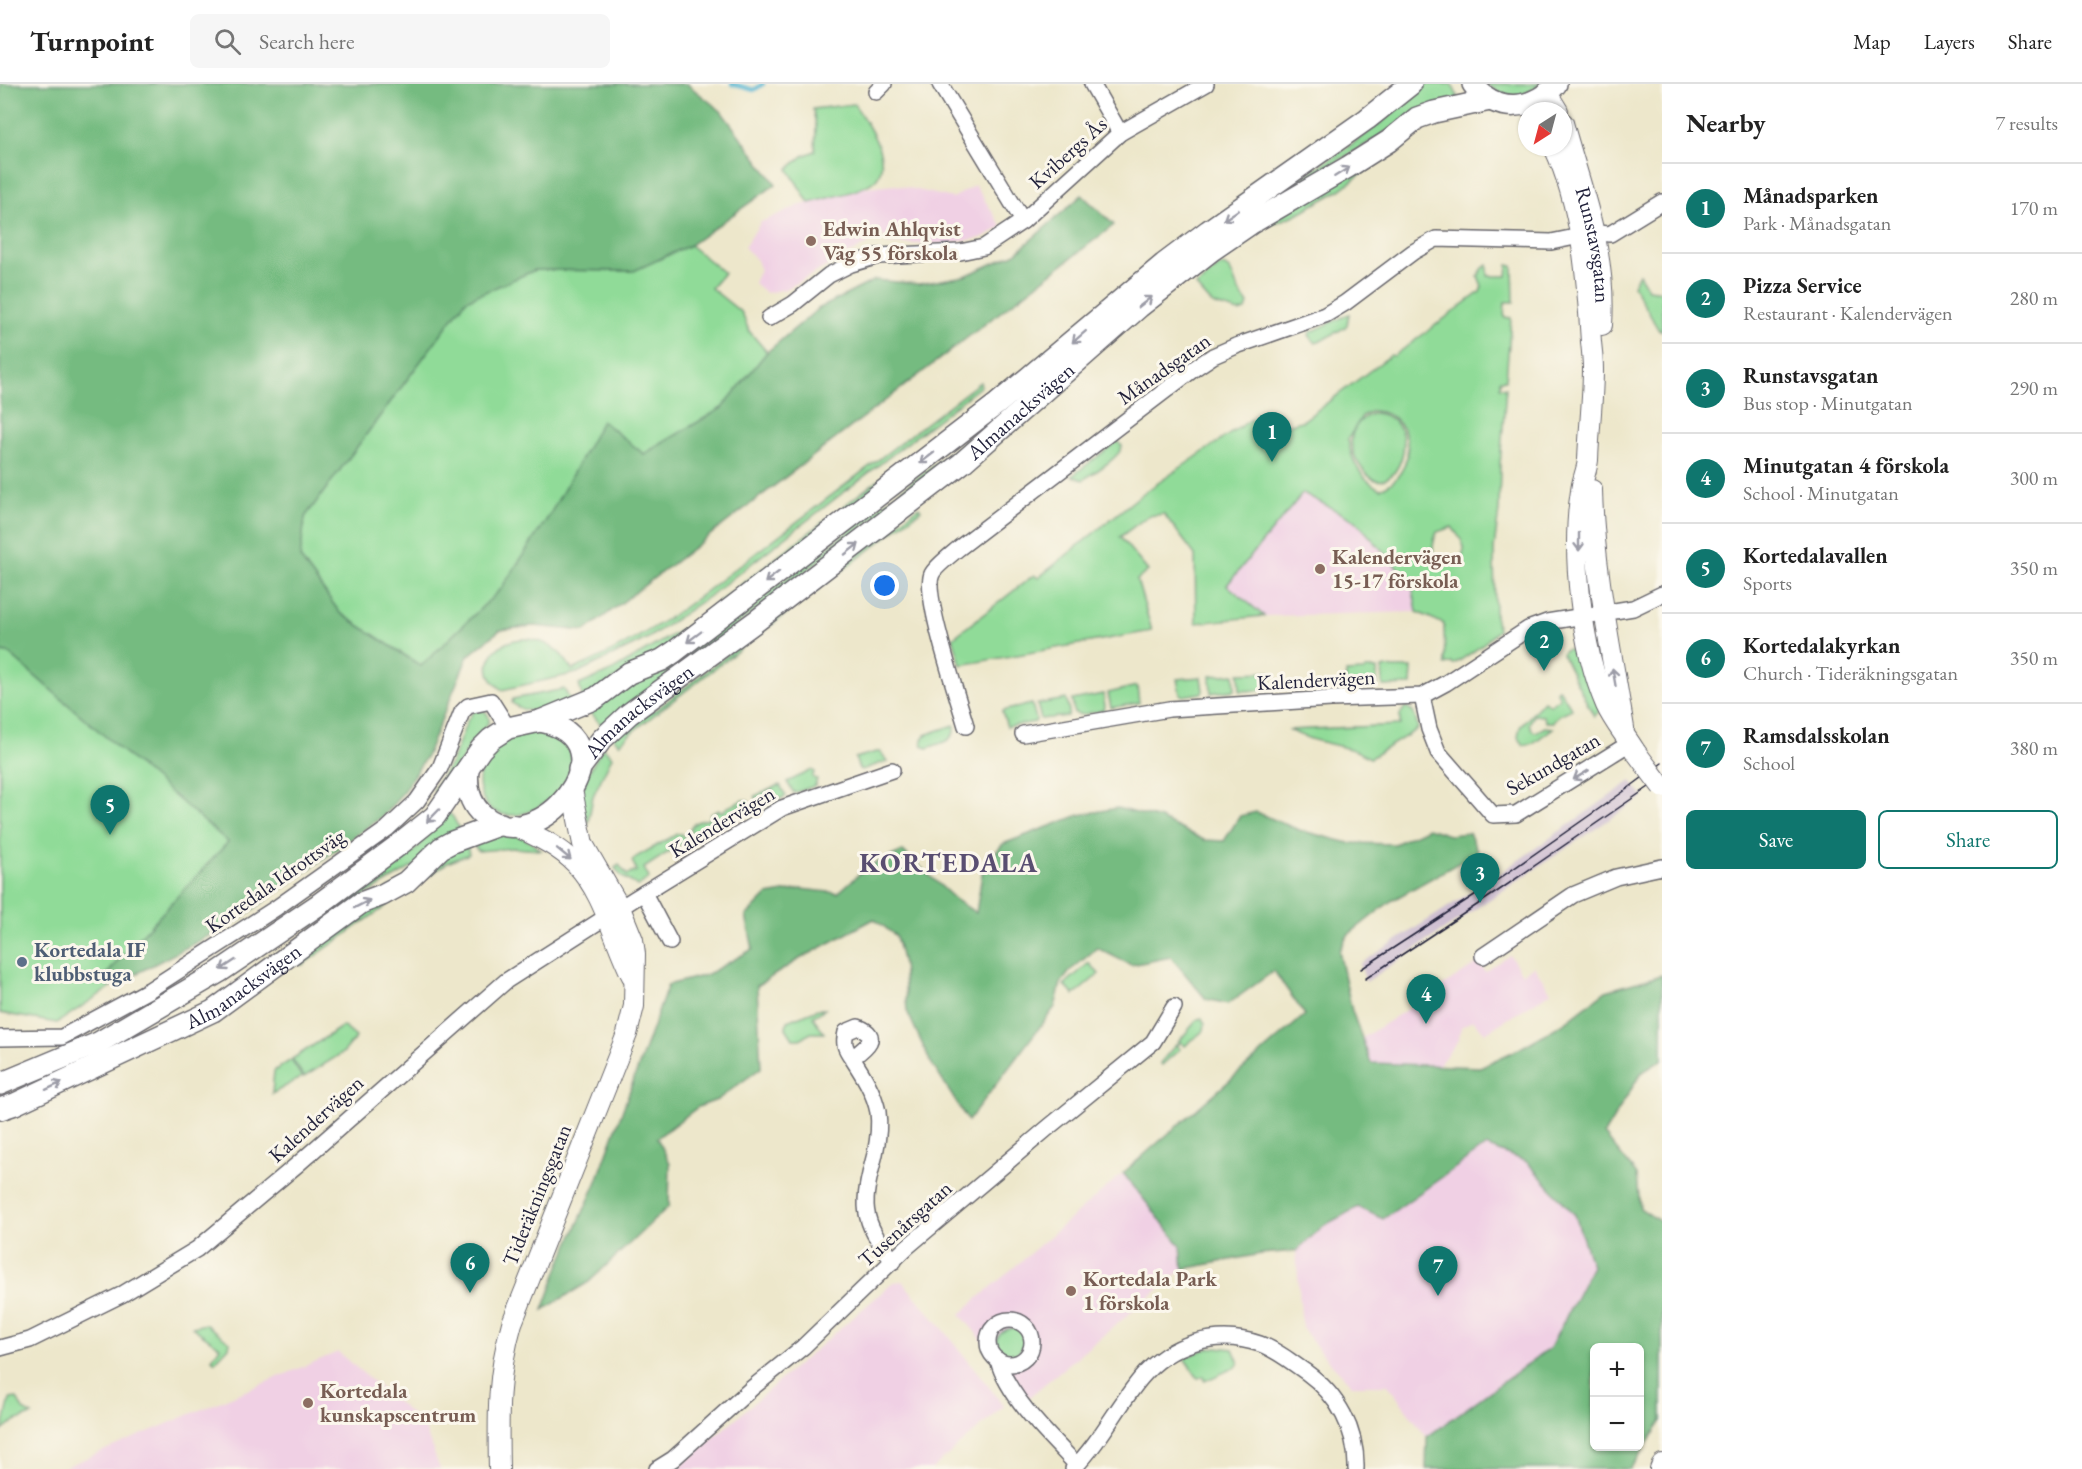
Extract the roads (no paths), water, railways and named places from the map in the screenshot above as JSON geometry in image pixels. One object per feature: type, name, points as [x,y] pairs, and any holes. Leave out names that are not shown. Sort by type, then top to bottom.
[{"type":"main road","name":"Almanacksvägen","points":[[0,1084],[98,1043],[219,972],[355,879],[435,816],[490,739],[508,728],[540,721],[596,698],[629,673],[662,660],[674,652],[997,404],[1164,264],[1368,120],[1411,84]]},
{"type":"main road","points":[[1473,84],[1490,100],[1518,107]]},
{"type":"main road","name":"Almanacksvägen","points":[[579,769],[602,739],[629,714],[755,622],[962,463],[1139,307],[1212,250],[1250,224],[1389,141],[1417,118],[1490,100]]},
{"type":"main road","name":"Almanacksvägen","points":[[0,1109],[213,1011],[361,903],[406,882],[441,848],[466,836],[507,825],[534,822],[549,814],[565,801],[572,790],[579,769],[579,750],[573,737],[561,727],[540,721]]},
{"type":"main road","points":[[468,769],[468,784],[472,802],[486,818],[507,825]]},
{"type":"street","points":[[940,84],[1023,221]]},
{"type":"street","points":[[1092,84],[1120,133]]},
{"type":"street","name":"Kvibergs Ås","points":[[769,318],[793,304],[829,275],[851,264],[878,256],[960,252],[984,247],[1023,221],[1120,133],[1206,84]]},
{"type":"street","name":"Runstavsgatan","points":[[1557,156],[1587,235]]},
{"type":"street","name":"Runstavsgatan","points":[[1570,156],[1587,235],[1593,369],[1588,463],[1581,490],[1579,573],[1593,615],[1593,668],[1607,707],[1662,788]]},
{"type":"street","name":"Månadsgatan","points":[[966,726],[929,591],[932,573],[959,548],[1213,356],[1325,315],[1345,303],[1413,252],[1436,239],[1551,242],[1587,235],[1610,234],[1662,202]]},
{"type":"street","points":[[1422,696],[1528,629],[1547,622],[1633,608],[1662,594]]},
{"type":"street","name":"Kalendervägen","points":[[1023,734],[1169,709],[1422,696]]},
{"type":"street","name":"Sekundgatan","points":[[1422,696],[1429,729],[1438,752],[1493,815],[1516,814],[1630,743]]},
{"type":"street","name":"Kortedala Idrottsväg","points":[[0,1038],[62,1037],[149,990],[276,908],[387,829],[417,801],[440,768],[462,712],[468,706],[491,700],[508,728]]},
{"type":"street","name":"Kalendervägen","points":[[0,1348],[30,1340],[111,1300],[197,1249],[291,1170],[506,981],[782,808],[892,770]]},
{"type":"street","name":"Tideräkningsgatan","points":[[499,1469],[498,1396],[504,1351],[516,1312],[627,1034],[634,1006],[633,978],[614,912],[583,844],[572,790]]},
{"type":"street","name":"Tideräkningsgatan","points":[[507,825],[548,843],[576,864],[614,912]]},
{"type":"street","points":[[1483,956],[1573,895],[1616,877],[1662,867]]},
{"type":"street","points":[[644,893],[670,942]]},
{"type":"street","name":"Tusenårsgatan","points":[[657,1469],[673,1459],[752,1388],[803,1347],[894,1261],[1041,1133],[1154,1042],[1174,1007]]},
{"type":"street","points":[[852,1058],[870,1089],[878,1113],[877,1146],[866,1190],[866,1216],[879,1243],[894,1261]]},
{"type":"street","points":[[998,1360],[1000,1372],[1035,1422],[1075,1467],[1142,1378],[1173,1351],[1204,1339],[1236,1337],[1261,1344],[1277,1352],[1311,1376],[1333,1398],[1347,1419],[1351,1430],[1356,1469]]},
{"type":"street","points":[[1660,1469],[1662,1464]]},
{"type":"waterway","points":[[732,84],[754,90],[763,84]]},
{"type":"tram line","points":[[1361,969],[1493,883],[1662,763]]},
{"type":"tram line","points":[[1365,979],[1662,778]]},
{"type":"place","name":"Edwin Ahlqvist Väg 55 förskola","points":[[811,241]]},
{"type":"place","name":"Månadsparken","points":[[1272,462]]},
{"type":"place","name":"Kalendervägen 15-17 förskola","points":[[1320,569]]},
{"type":"place","name":"Pizza Service","points":[[1544,671]]},
{"type":"place","name":"Kortedalavallen","points":[[110,835]]},
{"type":"place","name":"Runstavsgatan","points":[[1480,903]]},
{"type":"place","name":"Kortedala IF klubbstuga","points":[[22,962]]},
{"type":"place","name":"Minutgatan 4 förskola","points":[[1426,1024]]},
{"type":"place","name":"Kortedala Park 1 förskola","points":[[1071,1291]]},
{"type":"place","name":"Kortedalakyrkan","points":[[470,1293]]},
{"type":"place","name":"Ramsdalsskolan","points":[[1438,1296]]},
{"type":"place","name":"Kortedala kunskapscentrum","points":[[308,1403]]},
{"type":"district","name":"KORTEDALA","points":[[949,863]]}]
